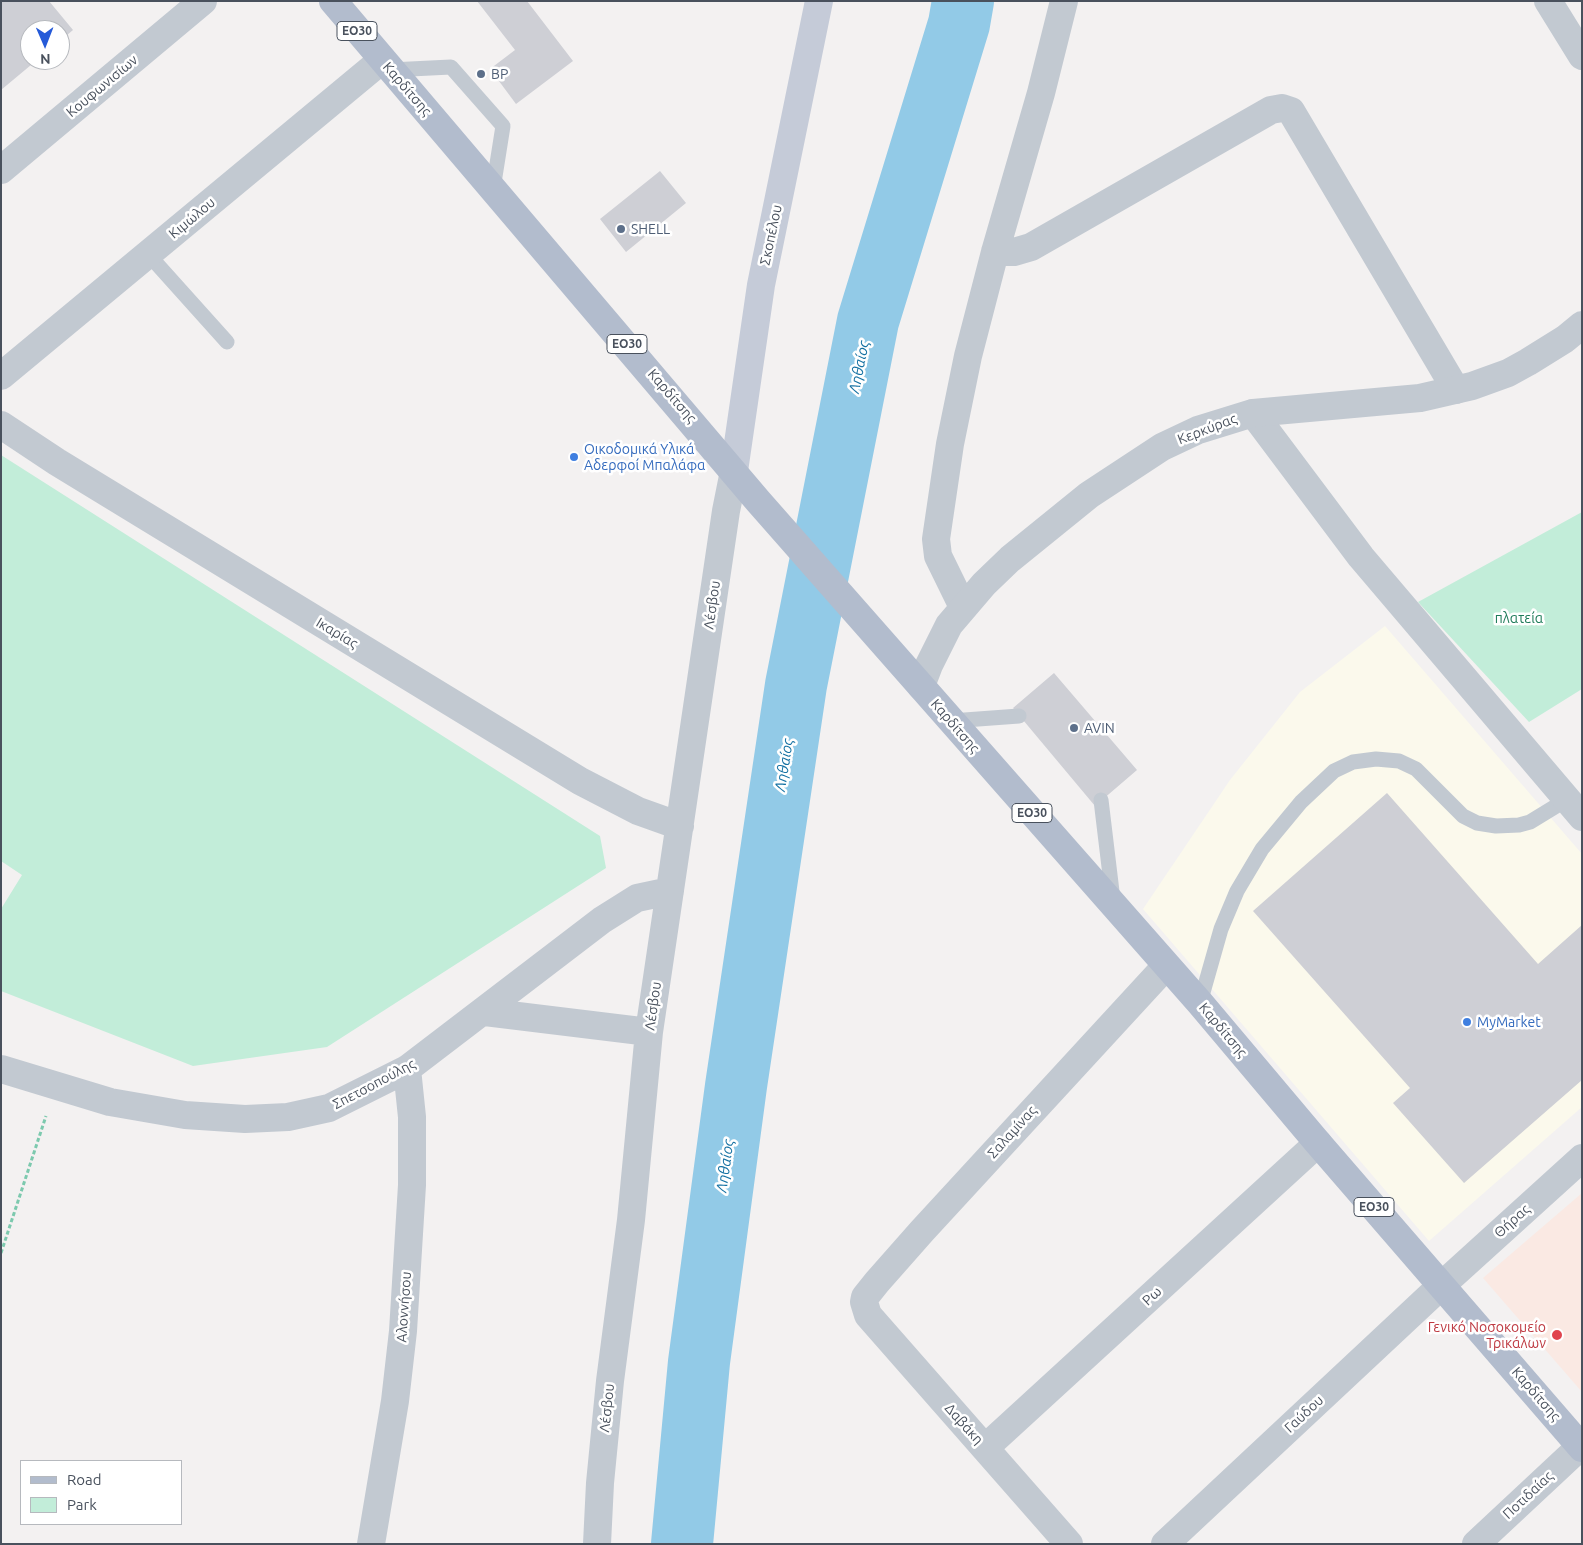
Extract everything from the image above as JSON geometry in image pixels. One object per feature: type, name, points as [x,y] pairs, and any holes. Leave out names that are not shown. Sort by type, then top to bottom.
[{"type":"main road","name":"Καρδίτσης","points":[[333,1],[758,501],[1200,1003],[1318,1143],[1442,1284],[1581,1447]]},
{"type":"main road","name":"Σκοπέλου","points":[[734,471],[760,285],[819,1]]},
{"type":"street","name":"Κουφωνισίων","points":[[1,170],[203,1]]},
{"type":"street","points":[[962,607],[938,556],[936,539],[938,514],[966,366],[995,252],[1041,93],[1064,1]]},
{"type":"street","points":[[1548,1],[1582,56]]},
{"type":"street","name":"Κιμώλου","points":[[1,376],[148,254],[386,65]]},
{"type":"street","points":[[995,252],[1014,252],[1031,247],[1271,110],[1282,108],[1291,111],[1456,390]]},
{"type":"street","name":"Κερκύρας","points":[[921,686],[942,636],[962,607],[1010,559],[1052,524],[1134,464],[1162,447],[1198,430],[1253,413],[1420,398],[1456,390],[1508,373],[1548,350],[1582,325]]},
{"type":"street","points":[[1253,413],[1361,557],[1574,809]]},
{"type":"street","name":"Ικαρίας","points":[[1,425],[57,462],[580,781],[638,811],[680,826]]},
{"type":"street","name":"Λέσβου","points":[[596,1544],[609,1391],[631,1220],[650,1032],[726,510],[734,471]]},
{"type":"street","name":"Σπετσοπούλης","points":[[1,1069],[110,1102],[185,1115],[245,1119],[279,1117],[329,1108],[407,1069],[485,1012],[602,920],[637,898],[670,892]]},
{"type":"street","name":"Σαλαμίνας","points":[[864,1302],[865,1297],[877,1282],[935,1216],[1166,966]]},
{"type":"street","points":[[485,1012],[650,1032]]},
{"type":"street","name":"Αλοννήσου","points":[[371,1544],[394,1410],[403,1331],[412,1186],[412,1117],[407,1069]]},
{"type":"street","name":"Ρω","points":[[985,1448],[1318,1143]]},
{"type":"street","name":"Θήρας","points":[[1442,1284],[1582,1158]]},
{"type":"street","name":"Γαύδου","points":[[1165,1544],[1442,1284]]},
{"type":"street","name":"Δαβάκη","points":[[864,1302],[868,1315],[1070,1544]]},
{"type":"street","name":"Ποτιδαίας","points":[[1476,1544],[1581,1447]]},
{"type":"lane","points":[[386,65],[451,67],[503,126],[493,189]]},
{"type":"lane","points":[[148,254],[227,342]]},
{"type":"lane","points":[[951,720],[1019,716]]},
{"type":"lane","points":[[1200,1003],[1221,929],[1237,891],[1262,849],[1301,802],[1334,772],[1353,762],[1376,759],[1399,760],[1416,769],[1463,816],[1476,823],[1496,826],[1520,825],[1574,809]]},
{"type":"lane","points":[[1101,800],[1114,906]]},
{"type":"path","points":[[1,1254],[56,1087]]},
{"type":"shaded area","points":[[1385,626],[1582,854],[1582,1107],[1429,1241],[1143,909],[1230,780],[1300,692]]},
{"type":"shaded area","name":"Γενικό Νοσοκομείο Τρικάλων","points":[[1582,1193],[1582,1392],[1483,1278]]},
{"type":"green space","points":[[1,455],[600,836],[606,868],[327,1047],[193,1066],[1,991],[1,909],[22,875],[1,861]]},
{"type":"green space","name":"πλατεία","points":[[1582,512],[1582,689],[1529,722],[1418,602]]},
{"type":"building","points":[[1,1],[49,1],[65,20],[20,20],[20,70],[25,70],[1,90]]},
{"type":"building","points":[[477,1],[527,1],[573,61],[516,104],[490,69],[515,50]]},
{"type":"building","points":[[660,171],[686,203],[626,252],[600,219]]},
{"type":"building","points":[[1054,673],[1137,770],[1095,806],[1013,708]]},
{"type":"building","name":"MyMarket","points":[[1387,793],[1538,964],[1582,925],[1582,1080],[1464,1183],[1393,1103],[1410,1088],[1253,911]]},
{"type":"waterway","name":"Ληθαίος","points":[[682,1544],[699,1362],[736,1086],[796,685],[868,321],[959,24],[963,1]]},
{"type":"place","name":"BP","points":[[481,74]]},
{"type":"place","name":"SHELL","points":[[621,229]]},
{"type":"place","name":"Οικοδομικά Υλικά Αδερφοί Μπαλάφα","points":[[574,457]]},
{"type":"place","name":"AVIN","points":[[1074,728]]},
{"type":"place","name":"MyMarket","points":[[1467,1022]]},
{"type":"place","name":"Γενικό Νοσοκομείο Τρικάλων","points":[[1557,1335]]}]
